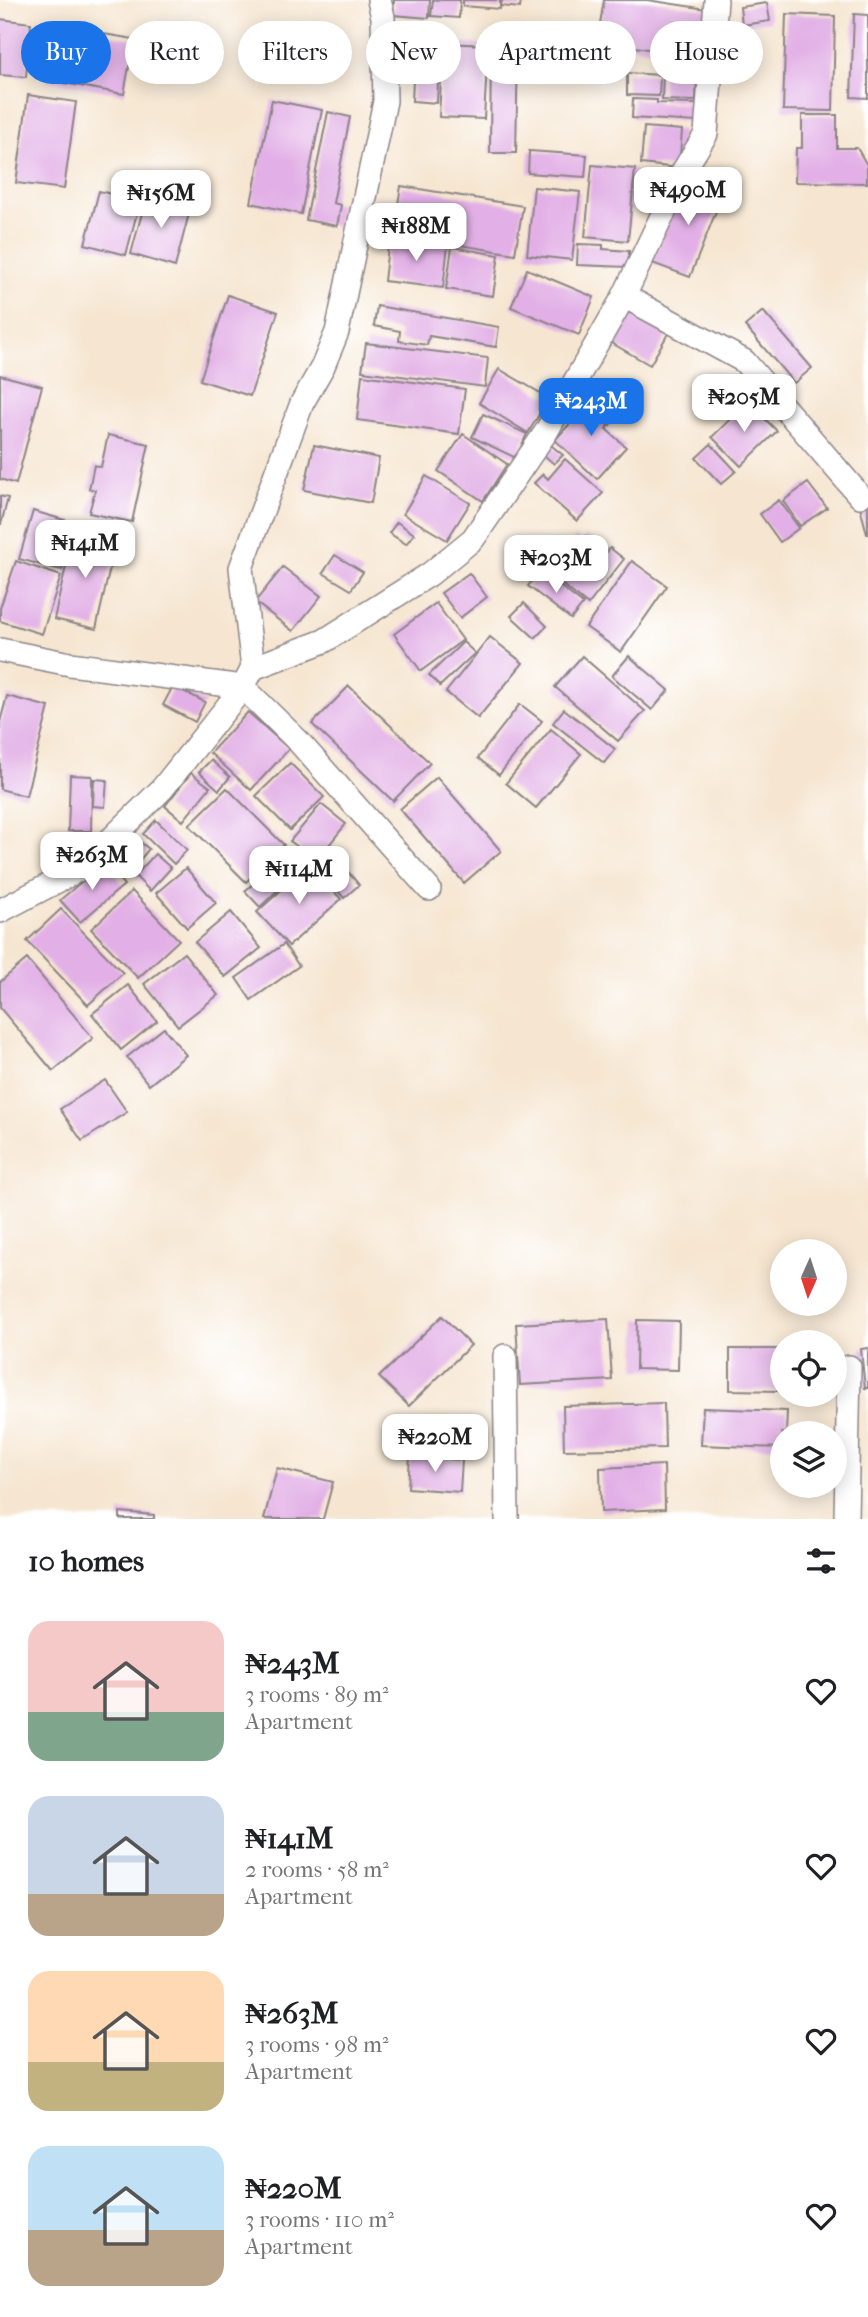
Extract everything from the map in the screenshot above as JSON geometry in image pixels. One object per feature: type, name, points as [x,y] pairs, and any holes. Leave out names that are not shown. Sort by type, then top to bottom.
[{"type":"street","points":[[379,0],[383,17],[385,101],[337,332],[323,366],[302,403],[242,568],[248,677],[299,742],[429,889]]},
{"type":"street","points":[[0,911],[82,868],[162,789],[248,677],[324,641],[430,573],[473,539],[546,432],[624,296],[684,170],[706,134],[716,0]]},
{"type":"street","points":[[624,296],[744,361],[860,496]]},
{"type":"street","points":[[0,650],[70,664],[248,677]]},
{"type":"street","points":[[505,1356],[507,1519]]},
{"type":"street","points":[[846,1519],[849,1367]]},
{"type":"building","points":[[394,0],[430,0],[429,18],[393,15]]},
{"type":"building","points":[[433,0],[460,0],[459,18],[431,16]]},
{"type":"building","points":[[463,0],[500,0],[500,9],[463,6]]},
{"type":"building","points":[[502,0],[521,0],[520,8],[501,6]]},
{"type":"building","points":[[604,0],[647,0],[713,10],[711,21],[650,21],[650,49],[636,47],[636,21],[600,21]]},
{"type":"building","points":[[767,3],[770,21],[742,21],[740,7]]},
{"type":"building","points":[[786,14],[835,16],[833,111],[783,110]]},
{"type":"building","points":[[854,14],[868,15],[868,98],[851,97]]},
{"type":"building","points":[[0,19],[21,22],[21,77],[0,75]]},
{"type":"building","points":[[111,35],[125,38],[124,94],[68,84],[111,84]]},
{"type":"building","points":[[461,44],[475,44],[475,84],[486,84],[484,119],[439,117],[441,84],[461,84]]},
{"type":"building","points":[[636,74],[650,74],[650,84],[660,84],[659,96],[627,95],[627,84],[636,84]]},
{"type":"building","points":[[413,84],[438,84],[437,103],[412,101]]},
{"type":"building","points":[[491,84],[517,84],[516,153],[490,153]]},
{"type":"building","points":[[663,84],[697,84],[696,101],[662,100]]},
{"type":"building","points":[[28,95],[76,102],[64,189],[16,183]]},
{"type":"building","points":[[633,99],[657,100],[657,103],[697,104],[697,122],[632,118]]},
{"type":"building","points":[[272,100],[322,110],[301,214],[251,203]]},
{"type":"building","points":[[328,112],[350,117],[333,203],[341,205],[337,226],[306,220]]},
{"type":"building","points":[[802,115],[837,115],[837,148],[857,148],[867,165],[867,183],[795,182],[796,148],[802,148]]},
{"type":"building","points":[[644,127],[682,130],[679,168],[641,164]]},
{"type":"building","points":[[529,151],[587,155],[585,177],[528,173]]},
{"type":"building","points":[[592,165],[635,169],[628,241],[585,237]]},
{"type":"building","points":[[686,176],[724,191],[690,277],[652,263]]},
{"type":"building","points":[[401,186],[523,206],[515,254],[393,234]]},
{"type":"building","points":[[534,187],[580,192],[572,260],[527,255]]},
{"type":"building","points":[[99,191],[140,201],[126,255],[85,244]]},
{"type":"building","points":[[147,194],[191,206],[175,267],[131,254]]},
{"type":"building","points":[[389,238],[448,245],[443,288],[384,281]]},
{"type":"building","points":[[578,244],[603,245],[603,249],[629,251],[628,267],[577,265]]},
{"type":"building","points":[[452,247],[499,255],[493,296],[446,289]]},
{"type":"building","points":[[527,269],[594,297],[579,335],[511,307]]},
{"type":"building","points":[[228,295],[278,312],[250,396],[200,380]]},
{"type":"building","points":[[377,306],[499,327],[496,347],[429,336],[427,345],[399,341],[400,331],[374,326]]},
{"type":"building","points":[[627,308],[669,332],[650,365],[608,341]]},
{"type":"building","points":[[763,311],[812,368],[794,383],[745,326]]},
{"type":"building","points":[[366,343],[488,358],[485,387],[362,371]]},
{"type":"building","points":[[499,369],[549,398],[528,433],[479,403]]},
{"type":"building","points":[[0,375],[42,386],[16,484],[0,479]]},
{"type":"building","points":[[362,375],[465,389],[459,434],[357,420]]},
{"type":"building","points":[[588,394],[616,419],[606,429],[626,447],[597,479],[555,440],[578,415],[573,410]]},
{"type":"building","points":[[748,402],[777,431],[741,466],[712,437]]},
{"type":"building","points":[[483,414],[527,434],[516,458],[472,437]]},
{"type":"building","points":[[463,434],[507,464],[483,501],[438,471]]},
{"type":"building","points":[[108,435],[149,444],[132,522],[89,513],[95,490],[89,489],[94,465],[101,467]]},
{"type":"building","points":[[546,441],[563,455],[554,464],[538,450]]},
{"type":"building","points":[[711,444],[736,471],[721,484],[696,458]]},
{"type":"building","points":[[314,445],[379,458],[371,503],[304,490]]},
{"type":"building","points":[[565,459],[603,493],[577,521],[534,483],[543,474],[548,479]]},
{"type":"building","points":[[426,476],[470,503],[447,540],[403,514]]},
{"type":"building","points":[[808,483],[827,508],[800,526],[783,501]]},
{"type":"building","points":[[0,496],[8,498],[1,524],[0,524]]},
{"type":"building","points":[[779,500],[799,528],[780,542],[760,514]]},
{"type":"building","points":[[868,501],[868,534],[867,534],[859,503]]},
{"type":"building","points":[[33,511],[75,523],[62,570],[19,559]]},
{"type":"building","points":[[397,522],[414,534],[406,544],[389,533]]},
{"type":"building","points":[[74,531],[116,541],[96,629],[54,619]]},
{"type":"building","points":[[586,536],[607,552],[610,548],[624,559],[588,605],[541,568],[556,548],[563,554],[576,537],[581,542]]},
{"type":"building","points":[[335,555],[363,572],[351,590],[323,573]]},
{"type":"building","points":[[16,561],[61,576],[42,634],[0,621],[0,608]]},
{"type":"building","points":[[632,561],[667,586],[621,652],[586,627]]},
{"type":"building","points":[[283,567],[321,596],[293,631],[255,602]]},
{"type":"building","points":[[540,571],[583,604],[571,619],[528,586]]},
{"type":"building","points":[[469,573],[487,597],[460,618],[441,593]]},
{"type":"building","points":[[436,603],[463,640],[421,671],[394,634]]},
{"type":"building","points":[[524,603],[547,626],[535,638],[511,616]]},
{"type":"building","points":[[490,637],[523,663],[478,718],[446,692]]},
{"type":"building","points":[[463,642],[475,653],[440,686],[429,675]]},
{"type":"building","points":[[582,656],[645,711],[618,741],[555,687]]},
{"type":"building","points":[[629,656],[669,690],[652,710],[612,676]]},
{"type":"building","points":[[173,686],[205,702],[195,722],[163,705]]},
{"type":"building","points":[[349,686],[430,763],[393,801],[312,724]]},
{"type":"building","points":[[7,696],[49,707],[26,796],[0,789],[0,722]]},
{"type":"building","points":[[520,704],[542,721],[499,775],[478,758]]},
{"type":"building","points":[[564,709],[615,749],[604,763],[553,723]]},
{"type":"building","points":[[248,712],[289,749],[251,790],[210,753]]},
{"type":"building","points":[[551,729],[581,754],[536,808],[506,783]]},
{"type":"building","points":[[211,760],[230,777],[219,790],[199,772]]},
{"type":"building","points":[[290,763],[324,797],[290,830],[256,796]]},
{"type":"building","points":[[191,773],[210,787],[183,821],[165,806]]},
{"type":"building","points":[[70,775],[92,776],[91,831],[68,831]]},
{"type":"building","points":[[437,777],[501,851],[464,883],[400,809]]},
{"type":"building","points":[[94,779],[107,780],[105,807],[93,806]]},
{"type":"building","points":[[227,788],[284,845],[246,882],[189,825]]},
{"type":"building","points":[[321,804],[346,824],[316,861],[290,841]]},
{"type":"building","points":[[156,820],[187,850],[174,864],[143,834]]},
{"type":"building","points":[[129,833],[149,849],[132,869],[112,852]]},
{"type":"building","points":[[155,854],[171,868],[150,891],[135,876]]},
{"type":"building","points":[[283,856],[298,871],[260,907],[245,891]]},
{"type":"building","points":[[335,856],[359,885],[344,898],[319,869]]},
{"type":"building","points":[[105,862],[124,885],[80,922],[60,900]]},
{"type":"building","points":[[309,865],[341,899],[289,946],[257,912]]},
{"type":"building","points":[[186,868],[216,903],[187,928],[156,893]]},
{"type":"building","points":[[132,891],[179,940],[138,978],[91,929]]},
{"type":"building","points":[[61,909],[123,973],[88,1005],[27,941]]},
{"type":"building","points":[[231,912],[261,948],[225,977],[195,942]]},
{"type":"building","points":[[284,944],[299,966],[251,1000],[236,978]]},
{"type":"building","points":[[184,953],[218,995],[178,1026],[144,984]]},
{"type":"building","points":[[27,959],[93,1038],[53,1071],[0,1008],[0,982]]},
{"type":"building","points":[[128,985],[157,1021],[121,1050],[92,1014]]},
{"type":"building","points":[[164,1028],[186,1055],[149,1085],[127,1057]]},
{"type":"building","points":[[105,1080],[127,1112],[82,1141],[60,1109]]},
{"type":"building","points":[[442,1316],[471,1345],[409,1406],[379,1377]]},
{"type":"building","points":[[608,1319],[612,1380],[520,1385],[516,1324]]},
{"type":"building","points":[[637,1320],[679,1321],[678,1370],[636,1369]]},
{"type":"building","points":[[868,1348],[868,1388],[865,1388],[861,1349]]},
{"type":"building","points":[[730,1349],[770,1349],[770,1391],[730,1390]]},
{"type":"building","points":[[664,1403],[665,1448],[564,1450],[563,1406]]},
{"type":"building","points":[[703,1408],[787,1411],[787,1421],[770,1421],[770,1448],[701,1445]]},
{"type":"building","points":[[410,1456],[462,1460],[460,1492],[408,1488]]},
{"type":"building","points":[[664,1465],[665,1509],[601,1512],[600,1468]]},
{"type":"building","points":[[277,1468],[333,1482],[323,1519],[264,1519]]},
{"type":"building","points":[[120,1512],[154,1515],[154,1519],[120,1519]]}]
